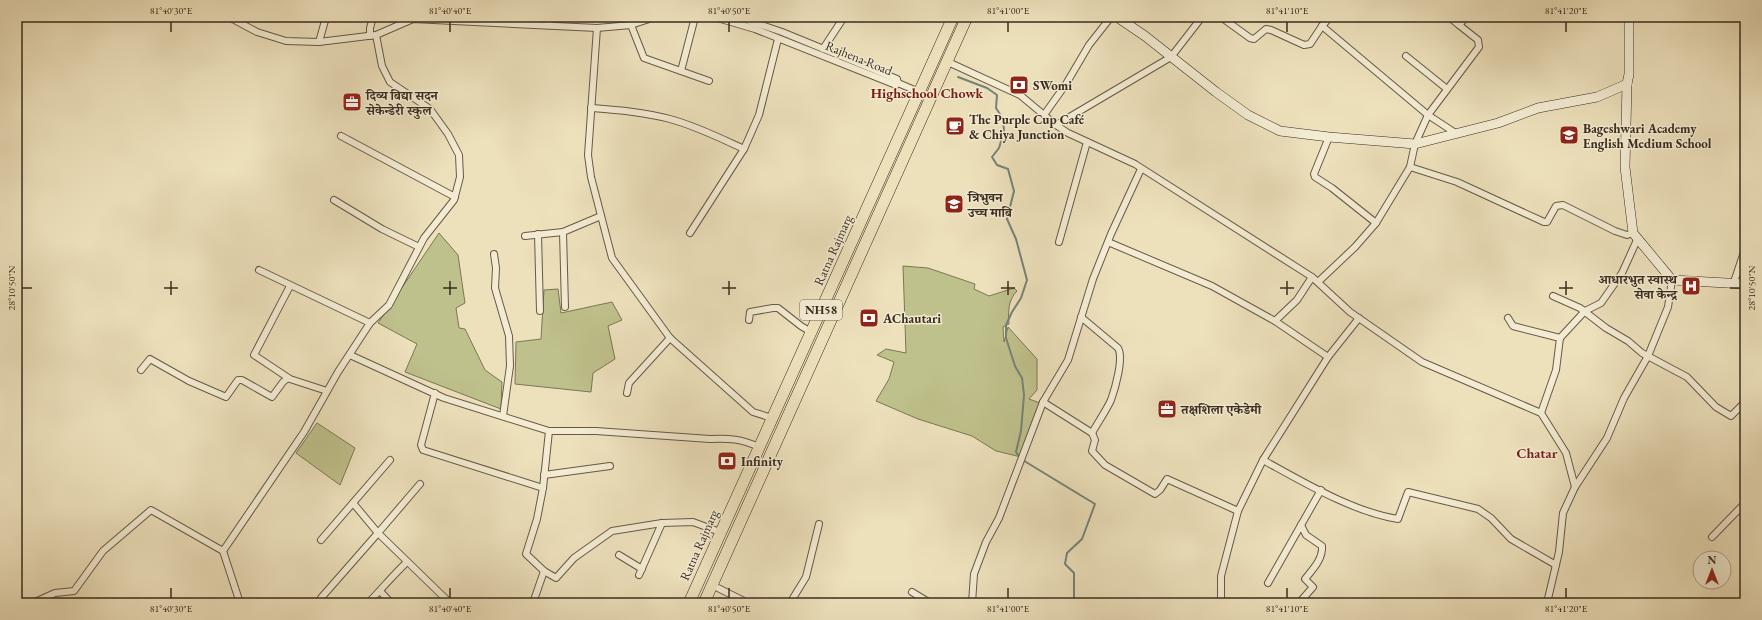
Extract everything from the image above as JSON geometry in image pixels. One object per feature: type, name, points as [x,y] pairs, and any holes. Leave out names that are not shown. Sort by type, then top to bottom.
[{"type":"highway","name":"Ratna Rajmarg","points":[[689,603],[953,17]]},
{"type":"highway","name":"Ratna Rajmarg","points":[[704,603],[967,17]]},
{"type":"street","points":[[230,17],[257,32],[286,41],[319,42],[373,36],[413,19],[488,19],[548,26],[597,28],[631,25],[655,17]]},
{"type":"street","points":[[319,42],[326,17]]},
{"type":"street","points":[[223,551],[304,432],[326,391],[370,323],[389,305],[424,238],[455,197],[460,177],[458,155],[448,134],[430,109],[390,82],[382,66],[370,28],[373,17]]},
{"type":"street","points":[[548,26],[551,17]]},
{"type":"street","points":[[680,71],[695,17]]},
{"type":"street","name":"Rajhena Road","points":[[714,17],[756,26],[823,49],[829,55]]},
{"type":"street","name":"Rajhena Road","points":[[738,17],[778,38],[829,55],[919,92]]},
{"type":"street","points":[[823,49],[844,17]]},
{"type":"street","points":[[1044,115],[1066,84],[1089,45],[1111,17]]},
{"type":"street","points":[[1117,17],[1145,36],[1248,115],[1280,131],[1329,137],[1415,144],[1498,123],[1538,108],[1598,97],[1627,84]]},
{"type":"street","points":[[1056,125],[1171,57],[1202,17]]},
{"type":"street","points":[[1221,17],[1250,38],[1254,39],[1266,29],[1304,45],[1310,44],[1330,17]]},
{"type":"street","points":[[1318,282],[1355,247],[1376,223],[1410,167],[1415,144],[1428,115],[1479,47],[1478,40],[1449,17]]},
{"type":"street","points":[[1459,25],[1466,17]]},
{"type":"street","points":[[1541,413],[1556,370],[1560,338],[1585,312],[1601,303],[1622,273],[1635,237],[1625,167],[1627,84],[1629,74],[1629,17]]},
{"type":"street","points":[[631,25],[644,58],[709,81]]},
{"type":"street","points":[[1322,26],[1428,115],[1457,134]]},
{"type":"street","points":[[597,28],[588,155],[591,177],[612,258],[670,338],[753,412],[772,418]]},
{"type":"street","points":[[690,233],[744,149],[759,115],[778,38]]},
{"type":"street","points":[[1406,56],[1447,88]]},
{"type":"street","points":[[948,62],[1020,95],[1056,125],[1087,142],[1135,164],[1312,277],[1359,318],[1422,362],[1541,413],[1566,453],[1575,486]]},
{"type":"street","points":[[591,108],[635,112],[668,118],[695,127],[744,149]]},
{"type":"street","points":[[341,136],[455,197]]},
{"type":"street","points":[[1329,137],[1314,174],[1315,177],[1332,188],[1376,223]]},
{"type":"street","points":[[1060,242],[1087,142]]},
{"type":"street","points":[[1410,167],[1457,182],[1544,222],[1547,222],[1556,206],[1563,205],[1615,232],[1635,237],[1672,280],[1734,282],[1745,284]]},
{"type":"street","points":[[972,603],[974,574],[986,542],[999,518],[1016,477],[1020,459],[1043,402],[1068,360],[1093,279],[1141,169]]},
{"type":"street","points":[[334,200],[382,229],[419,247]]},
{"type":"street","points":[[525,236],[563,232],[601,216]]},
{"type":"street","points":[[563,232],[565,307]]},
{"type":"street","points":[[538,234],[540,311]]},
{"type":"street","points":[[1108,242],[1212,286],[1275,321],[1328,357]]},
{"type":"street","points":[[1734,282],[1744,252]]},
{"type":"street","points":[[494,254],[496,268],[495,288],[509,336],[510,366],[502,416]]},
{"type":"street","points":[[259,270],[370,323]]},
{"type":"street","points":[[1275,321],[1297,300],[1312,277]]},
{"type":"street","points":[[1547,603],[1556,565],[1563,513],[1575,486],[1607,438],[1624,398],[1648,356],[1668,307],[1672,280]]},
{"type":"street","points":[[290,286],[254,355],[288,378],[326,391]]},
{"type":"street","points":[[1553,296],[1585,312],[1648,356],[1687,377],[1716,407],[1731,416],[1745,402]]},
{"type":"street","points":[[748,320],[750,312],[778,308],[811,332]]},
{"type":"street","points":[[1081,317],[1121,352],[1120,363],[1111,400],[1092,433]]},
{"type":"street","points":[[1221,603],[1221,576],[1238,511],[1263,460],[1328,357],[1359,318]]},
{"type":"street","points":[[1508,318],[1513,326],[1560,338]]},
{"type":"street","points":[[627,393],[629,383],[670,338]]},
{"type":"street","points":[[350,355],[435,394],[549,431],[596,431],[710,439],[728,438],[743,440],[759,447]]},
{"type":"street","points":[[141,370],[150,359],[188,381],[226,397],[234,384],[238,380],[242,380],[272,397],[283,382],[288,378]]},
{"type":"street","points":[[435,394],[421,445],[423,450],[543,488]]},
{"type":"street","points":[[1043,402],[1092,433],[1095,440],[1092,451],[1105,465],[1155,494],[1167,479],[1238,511]]},
{"type":"street","points":[[549,431],[538,519],[526,554],[544,571],[556,578],[574,558],[612,531],[662,523],[693,522],[720,532]]},
{"type":"street","points":[[321,540],[390,460]]},
{"type":"street","points":[[1263,460],[1320,490],[1380,516],[1398,519],[1408,492],[1478,509],[1491,518],[1511,539],[1556,565]]},
{"type":"street","points":[[544,475],[610,466]]},
{"type":"street","points":[[321,598],[420,484]]},
{"type":"street","points":[[1268,583],[1320,490]]},
{"type":"street","points":[[1712,536],[1745,502]]},
{"type":"street","points":[[353,503],[407,562],[450,603]]},
{"type":"street","points":[[33,603],[54,593],[74,591],[103,551],[151,510],[223,551],[240,603]]},
{"type":"street","points":[[619,555],[640,572],[662,523]]},
{"type":"street","points":[[790,603],[806,577],[819,524]]},
{"type":"street","points":[[1299,603],[1313,587],[1305,579],[1316,564],[1322,552],[1322,546],[1306,535],[1300,525]]},
{"type":"street","points":[[368,603],[388,580],[407,562]]},
{"type":"street","points":[[533,603],[544,571]]},
{"type":"street","points":[[712,585],[748,603]]},
{"type":"street","points":[[380,591],[392,603]]},
{"type":"street","points":[[912,592],[930,603]]},
{"type":"green space","points":[[439,233],[458,255],[465,303],[456,308],[459,328],[465,329],[485,370],[502,382],[501,409],[405,372],[417,344],[378,323]]},
{"type":"green space","points":[[903,266],[928,268],[975,284],[974,289],[989,296],[1014,288],[1017,291],[1010,302],[1009,324],[1003,327],[1004,342],[1008,327],[1037,359],[1037,390],[1029,399],[1040,403],[1021,457],[996,451],[972,436],[918,419],[876,401],[889,379],[894,362],[877,355],[886,349],[906,353]]},
{"type":"green space","points":[[558,289],[561,313],[612,302],[622,320],[608,326],[615,359],[593,373],[591,392],[515,384],[516,342],[541,339],[544,290]]},
{"type":"green space","points":[[317,423],[355,448],[340,485],[296,453]]},
{"type":"waterway","points":[[958,77],[987,88],[997,95],[996,108],[1003,119],[1004,131],[999,148],[992,157],[997,165],[1008,169],[1014,191],[1007,219],[1016,239],[1027,280],[1021,298],[1006,325],[1006,338],[1015,366],[1022,378],[1024,395],[1021,431],[1016,452],[1021,459],[1095,504],[1082,539],[1067,553],[1065,564],[1074,573],[1074,603]]},
{"type":"place","name":"SWomi","points":[[1019,85]]},
{"type":"place","name":"दिव्य बिद्या सदन सेकेन्डेरी स्कुल","points":[[352,102]]},
{"type":"place","name":"The Purple Cup Café & Chiya Junction","points":[[955,126]]},
{"type":"place","name":"Bageshwari Academy English Medium School","points":[[1569,135]]},
{"type":"place","name":"त्रिभुवन उच्च माबि","points":[[954,204]]},
{"type":"place","name":"आधारभुत स्वास्थ सेवा केन्द्र","points":[[1691,286]]},
{"type":"place","name":"AChautari","points":[[869,318]]},
{"type":"place","name":"तक्षशिला एकेडेमी","points":[[1167,409]]},
{"type":"place","name":"Infinity","points":[[727,461]]},
{"type":"district","name":"Highschool Chowk","points":[[927,93]]},
{"type":"district","name":"Chatar","points":[[1537,453]]}]
